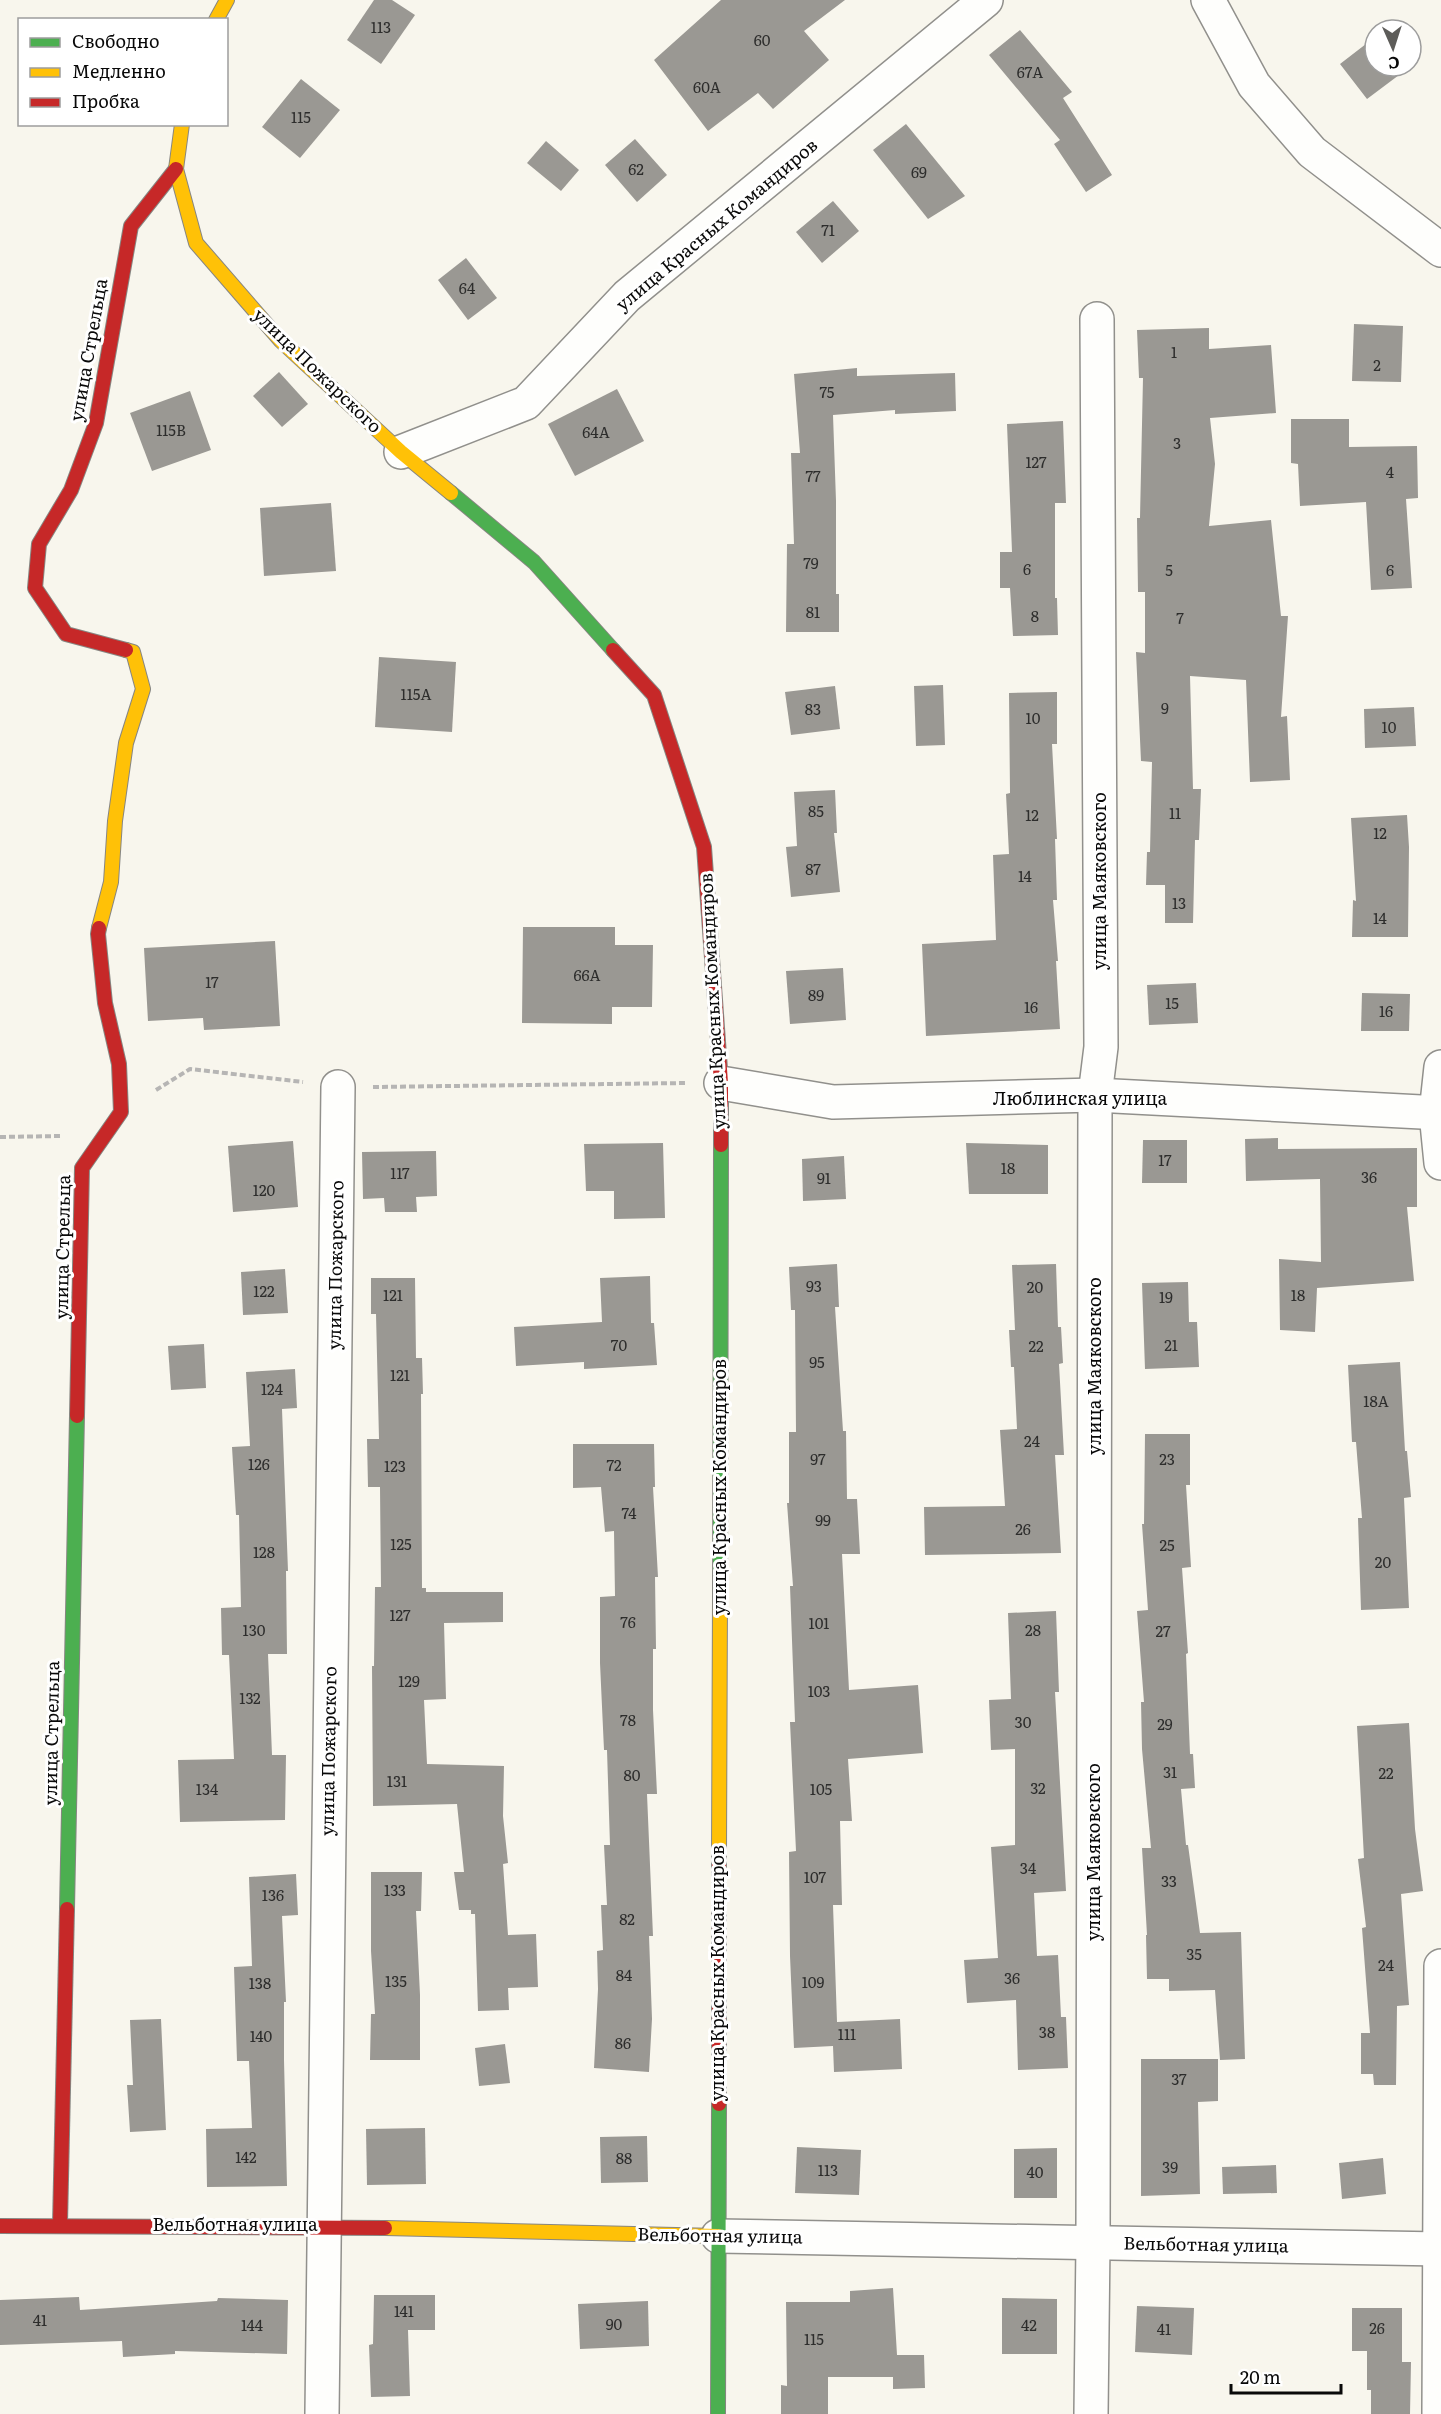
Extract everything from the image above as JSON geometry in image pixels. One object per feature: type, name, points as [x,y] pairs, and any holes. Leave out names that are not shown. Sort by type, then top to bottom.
[{"type":"street","points":[[217,18],[227,0]]},
{"type":"street","name":"улица Красных Командиров","points":[[718,2414],[721,1083],[704,847],[654,695],[534,562],[401,452],[526,403],[627,297],[986,0]]},
{"type":"street","points":[[1208,0],[1254,85],[1312,152],[1441,250]]},
{"type":"street","name":"улица Пожарского","points":[[182,126],[176,169],[196,243],[281,341],[401,452]]},
{"type":"street","name":"улица Стрельца","points":[[60,2224],[82,1168],[121,1112],[119,1064],[105,1003],[98,934],[111,882],[115,821],[126,743],[142,689],[133,652],[66,634],[35,588],[39,544],[71,490],[96,423],[131,226],[176,169]]},
{"type":"street","name":"улица Маяковского","points":[[1091,2414],[1094,2243],[1095,1095],[1101,1047],[1097,319]]},
{"type":"street","points":[[1441,1067],[1438,1113],[1441,1162]]},
{"type":"street","name":"Люблинская улица","points":[[721,1083],[833,1102],[1095,1095],[1438,1113]]},
{"type":"street","name":"улица Пожарского","points":[[322,2414],[338,1087]]},
{"type":"street","points":[[1439,2414],[1441,1966]]},
{"type":"street","name":"Вельботная улица","points":[[0,2226],[60,2224],[323,2226],[718,2236],[1440,2249]]},
{"type":"building","points":[[374,0],[392,0],[415,15],[381,64],[347,40]]},
{"type":"building","points":[[721,0],[845,0],[804,31],[829,60],[773,109],[758,93],[708,131],[654,60]]},
{"type":"building","points":[[1020,30],[1072,92],[1063,98],[1112,175],[1086,192],[1054,144],[1060,140],[989,55]]},
{"type":"building","points":[[1363,46],[1363,78],[1395,78],[1367,99],[1340,64]]},
{"type":"building","points":[[301,79],[340,110],[300,158],[262,127]]},
{"type":"building","points":[[906,124],[965,196],[928,219],[873,150]]},
{"type":"building","points":[[635,139],[667,175],[637,202],[605,165]]},
{"type":"building","points":[[546,141],[579,170],[561,191],[527,163]]},
{"type":"building","points":[[833,201],[859,231],[822,263],[796,232]]},
{"type":"building","points":[[466,258],[497,298],[468,320],[438,280]]},
{"type":"building","points":[[1354,324],[1403,326],[1401,382],[1352,381]]},
{"type":"building","points":[[1209,328],[1209,349],[1271,345],[1276,413],[1210,418],[1215,464],[1209,526],[1271,520],[1281,616],[1288,616],[1281,717],[1287,716],[1290,780],[1250,782],[1246,680],[1190,676],[1193,789],[1201,789],[1199,840],[1195,840],[1193,923],[1165,923],[1165,885],[1146,885],[1147,852],[1150,852],[1152,762],[1141,761],[1136,652],[1145,653],[1145,592],[1138,592],[1137,518],[1140,518],[1143,378],[1139,378],[1137,330]]},
{"type":"building","points":[[857,368],[857,376],[955,373],[956,411],[895,414],[895,410],[833,415],[836,594],[839,594],[839,632],[786,632],[787,544],[794,544],[791,453],[800,453],[794,374]]},
{"type":"building","points":[[279,372],[308,404],[282,427],[253,396]]},
{"type":"building","points":[[617,389],[644,441],[575,476],[548,424]]},
{"type":"building","points":[[190,391],[211,450],[152,471],[130,413]]},
{"type":"building","points":[[1291,419],[1349,419],[1349,447],[1417,446],[1418,498],[1406,499],[1412,588],[1371,590],[1366,502],[1300,506],[1298,464],[1291,463]]},
{"type":"building","points":[[1063,421],[1066,503],[1055,503],[1055,598],[1057,598],[1058,635],[1013,636],[1010,588],[1000,588],[1000,552],[1012,552],[1007,424]]},
{"type":"building","points":[[331,503],[336,571],[264,576],[260,508]]},
{"type":"building","points":[[379,657],[456,662],[452,732],[375,727]]},
{"type":"building","points":[[943,685],[945,745],[916,746],[914,686]]},
{"type":"building","points":[[835,686],[840,729],[791,735],[785,692]]},
{"type":"building","points":[[1057,692],[1057,744],[1052,744],[1057,839],[1055,839],[1057,900],[1053,900],[1060,1029],[926,1036],[922,944],[996,940],[993,855],[1009,854],[1006,794],[1010,793],[1009,693]]},
{"type":"building","points":[[1414,707],[1416,746],[1365,748],[1364,709]]},
{"type":"building","points":[[835,790],[837,833],[834,833],[840,892],[791,897],[786,847],[797,846],[794,792]]},
{"type":"building","points":[[1407,815],[1408,937],[1352,937],[1353,900],[1356,901],[1351,818]]},
{"type":"building","points":[[523,927],[615,927],[615,945],[653,945],[652,1007],[612,1007],[612,1024],[522,1023]]},
{"type":"building","points":[[275,941],[280,1026],[204,1030],[203,1018],[148,1021],[144,948]]},
{"type":"building","points":[[843,968],[846,1020],[790,1024],[786,971]]},
{"type":"building","points":[[1196,983],[1198,1023],[1149,1025],[1147,985]]},
{"type":"building","points":[[1362,993],[1410,994],[1409,1031],[1361,1031]]},
{"type":"building","points":[[1278,1138],[1278,1149],[1417,1148],[1417,1207],[1407,1207],[1414,1281],[1317,1288],[1315,1332],[1280,1330],[1279,1259],[1321,1262],[1320,1179],[1246,1181],[1245,1139]]},
{"type":"building","points":[[1143,1140],[1187,1140],[1187,1183],[1142,1183]]},
{"type":"building","points":[[293,1141],[298,1207],[233,1212],[228,1146]]},
{"type":"building","points":[[663,1143],[665,1218],[614,1219],[614,1191],[586,1191],[584,1144]]},
{"type":"building","points":[[966,1143],[1048,1145],[1048,1194],[969,1194]]},
{"type":"building","points":[[436,1151],[437,1196],[416,1197],[417,1212],[385,1212],[384,1198],[363,1199],[362,1152]]},
{"type":"building","points":[[844,1156],[846,1199],[803,1201],[802,1159]]},
{"type":"building","points":[[837,1264],[839,1307],[835,1307],[843,1431],[846,1431],[847,1499],[857,1499],[860,1554],[842,1554],[849,1690],[918,1685],[923,1753],[848,1759],[852,1821],[840,1821],[842,1905],[833,1905],[837,2022],[900,2019],[902,2069],[834,2072],[833,2046],[794,2048],[789,1852],[796,1851],[790,1722],[795,1722],[790,1586],[793,1586],[787,1503],[789,1503],[789,1432],[796,1432],[795,1310],[791,1310],[789,1267]]},
{"type":"building","points":[[1056,1264],[1058,1327],[1061,1327],[1063,1363],[1059,1364],[1064,1455],[1055,1455],[1061,1553],[925,1555],[924,1507],[1005,1506],[1000,1430],[1017,1429],[1014,1367],[1011,1367],[1009,1330],[1015,1330],[1012,1265]]},
{"type":"building","points":[[285,1269],[288,1313],[243,1315],[241,1272]]},
{"type":"building","points":[[650,1276],[651,1323],[654,1323],[657,1365],[584,1369],[584,1362],[516,1366],[514,1327],[602,1322],[600,1278]]},
{"type":"building","points":[[371,1278],[415,1278],[416,1358],[422,1358],[423,1394],[421,1394],[422,1588],[426,1588],[426,1592],[503,1592],[503,1622],[444,1623],[446,1699],[424,1700],[427,1764],[504,1766],[503,1816],[508,1863],[503,1864],[508,1935],[536,1934],[538,1987],[508,1988],[509,2010],[478,2011],[475,1914],[471,1914],[471,1910],[459,1910],[454,1872],[464,1872],[457,1804],[373,1806],[372,1666],[374,1666],[375,1587],[381,1587],[380,1487],[368,1487],[367,1439],[379,1439],[376,1314],[371,1314]]},
{"type":"building","points":[[1188,1282],[1189,1322],[1197,1322],[1199,1367],[1145,1369],[1142,1283]]},
{"type":"building","points":[[204,1344],[206,1388],[171,1390],[168,1346]]},
{"type":"building","points":[[1400,1362],[1405,1451],[1407,1451],[1411,1497],[1404,1498],[1409,1608],[1361,1610],[1358,1518],[1362,1518],[1356,1442],[1352,1442],[1348,1365]]},
{"type":"building","points":[[295,1369],[297,1408],[282,1409],[288,1571],[286,1571],[287,1654],[268,1654],[272,1755],[286,1755],[285,1820],[180,1822],[178,1760],[234,1759],[229,1655],[222,1655],[221,1608],[241,1607],[239,1515],[236,1515],[232,1447],[250,1446],[246,1372]]},
{"type":"building","points":[[1145,1434],[1190,1434],[1190,1485],[1186,1485],[1191,1567],[1182,1568],[1188,1653],[1186,1654],[1190,1754],[1193,1754],[1195,1788],[1181,1789],[1186,1845],[1188,1845],[1200,1933],[1241,1932],[1245,2059],[1220,2060],[1215,1990],[1169,1991],[1169,1979],[1147,1979],[1142,1848],[1151,1848],[1142,1749],[1141,1702],[1144,1702],[1137,1611],[1148,1610],[1142,1524],[1144,1524]]},
{"type":"building","points":[[573,1444],[654,1444],[655,1487],[653,1487],[658,1577],[655,1577],[656,1649],[653,1649],[653,1710],[657,1794],[647,1794],[653,1936],[649,1936],[652,2019],[649,2072],[594,2068],[598,1989],[597,1951],[603,1950],[601,1905],[607,1905],[604,1845],[610,1845],[607,1750],[604,1750],[600,1663],[600,1597],[615,1596],[614,1531],[605,1532],[601,1487],[573,1488]]},
{"type":"building","points":[[1056,1611],[1059,1692],[1055,1692],[1066,1891],[1034,1893],[1037,1956],[1058,1955],[1061,2017],[1066,2017],[1068,2068],[1018,2070],[1016,2000],[967,2003],[964,1960],[998,1958],[991,1847],[1015,1845],[1015,1749],[991,1750],[989,1700],[1011,1699],[1008,1613]]},
{"type":"building","points":[[1409,1723],[1415,1829],[1423,1891],[1401,1894],[1409,2005],[1397,2006],[1396,2085],[1374,2085],[1373,2074],[1361,2074],[1361,2033],[1370,2033],[1362,1928],[1366,1927],[1358,1859],[1364,1858],[1357,1726]]},
{"type":"building","points":[[371,1872],[422,1872],[421,1911],[416,1911],[420,2060],[370,2060],[371,2014],[375,2014],[371,1951]]},
{"type":"building","points":[[296,1874],[298,1915],[282,1916],[286,2002],[284,2002],[284,2060],[287,2186],[207,2187],[206,2129],[252,2128],[249,2061],[237,2061],[234,1967],[252,1966],[249,1877]]},
{"type":"building","points":[[161,2019],[166,2130],[130,2132],[127,2085],[133,2085],[130,2020]]},
{"type":"building","points":[[505,2044],[510,2083],[479,2086],[475,2048]]},
{"type":"building","points":[[1141,2059],[1218,2059],[1218,2101],[1198,2102],[1200,2194],[1141,2196]]},
{"type":"building","points":[[425,2128],[426,2184],[367,2185],[366,2129]]},
{"type":"building","points":[[647,2136],[648,2182],[601,2183],[600,2137]]},
{"type":"building","points":[[797,2147],[861,2150],[859,2195],[795,2193]]},
{"type":"building","points":[[1057,2148],[1057,2198],[1014,2198],[1014,2149]]},
{"type":"building","points":[[1383,2158],[1386,2194],[1342,2199],[1339,2163]]},
{"type":"building","points":[[1276,2165],[1277,2193],[1223,2194],[1222,2167]]},
{"type":"building","points":[[893,2288],[897,2355],[924,2355],[925,2388],[893,2389],[893,2377],[828,2377],[828,2414],[781,2414],[781,2385],[787,2386],[786,2302],[850,2302],[850,2291]]},
{"type":"building","points":[[374,2295],[435,2295],[435,2330],[408,2330],[410,2396],[371,2397],[369,2345],[373,2344]]},
{"type":"building","points":[[79,2297],[80,2310],[217,2301],[218,2298],[288,2300],[287,2354],[175,2351],[175,2354],[123,2357],[122,2341],[0,2345],[0,2300]]},
{"type":"building","points":[[1002,2298],[1057,2299],[1057,2354],[1002,2354]]},
{"type":"building","points":[[648,2301],[649,2346],[580,2349],[578,2304]]},
{"type":"building","points":[[1137,2306],[1194,2308],[1192,2355],[1135,2352]]},
{"type":"building","points":[[1352,2308],[1402,2308],[1402,2362],[1411,2362],[1410,2414],[1371,2414],[1371,2390],[1367,2390],[1367,2351],[1352,2351]]},
{"type":"traffic: fast","points":[[451,493],[534,562],[613,650]]},
{"type":"traffic: fast","points":[[720,1598],[721,1145]]},
{"type":"traffic: fast","points":[[67,1909],[77,1416]]},
{"type":"traffic: fast","points":[[718,2414],[719,2104]]},
{"type":"traffic: slow","points":[[217,18],[227,0]]},
{"type":"traffic: slow","points":[[182,126],[176,169],[196,243],[281,341],[401,452],[451,493]]},
{"type":"traffic: slow","points":[[99,928],[111,882],[115,821],[126,743],[143,689],[133,652],[126,650]]},
{"type":"traffic: slow","points":[[719,1855],[720,1598]]},
{"type":"traffic: slow","points":[[385,2228],[718,2236]]},
{"type":"traffic: jam","points":[[126,650],[66,634],[35,588],[39,544],[71,490],[96,423],[131,226],[176,169]]},
{"type":"traffic: jam","points":[[613,650],[654,695],[704,847],[721,1083],[721,1145]]},
{"type":"traffic: jam","points":[[77,1416],[82,1168],[121,1112],[119,1064],[105,1003],[99,928]]},
{"type":"traffic: jam","points":[[719,1855],[719,2104]]},
{"type":"traffic: jam","points":[[60,2224],[67,1909]]},
{"type":"traffic: jam","points":[[0,2226],[385,2228]]}]
